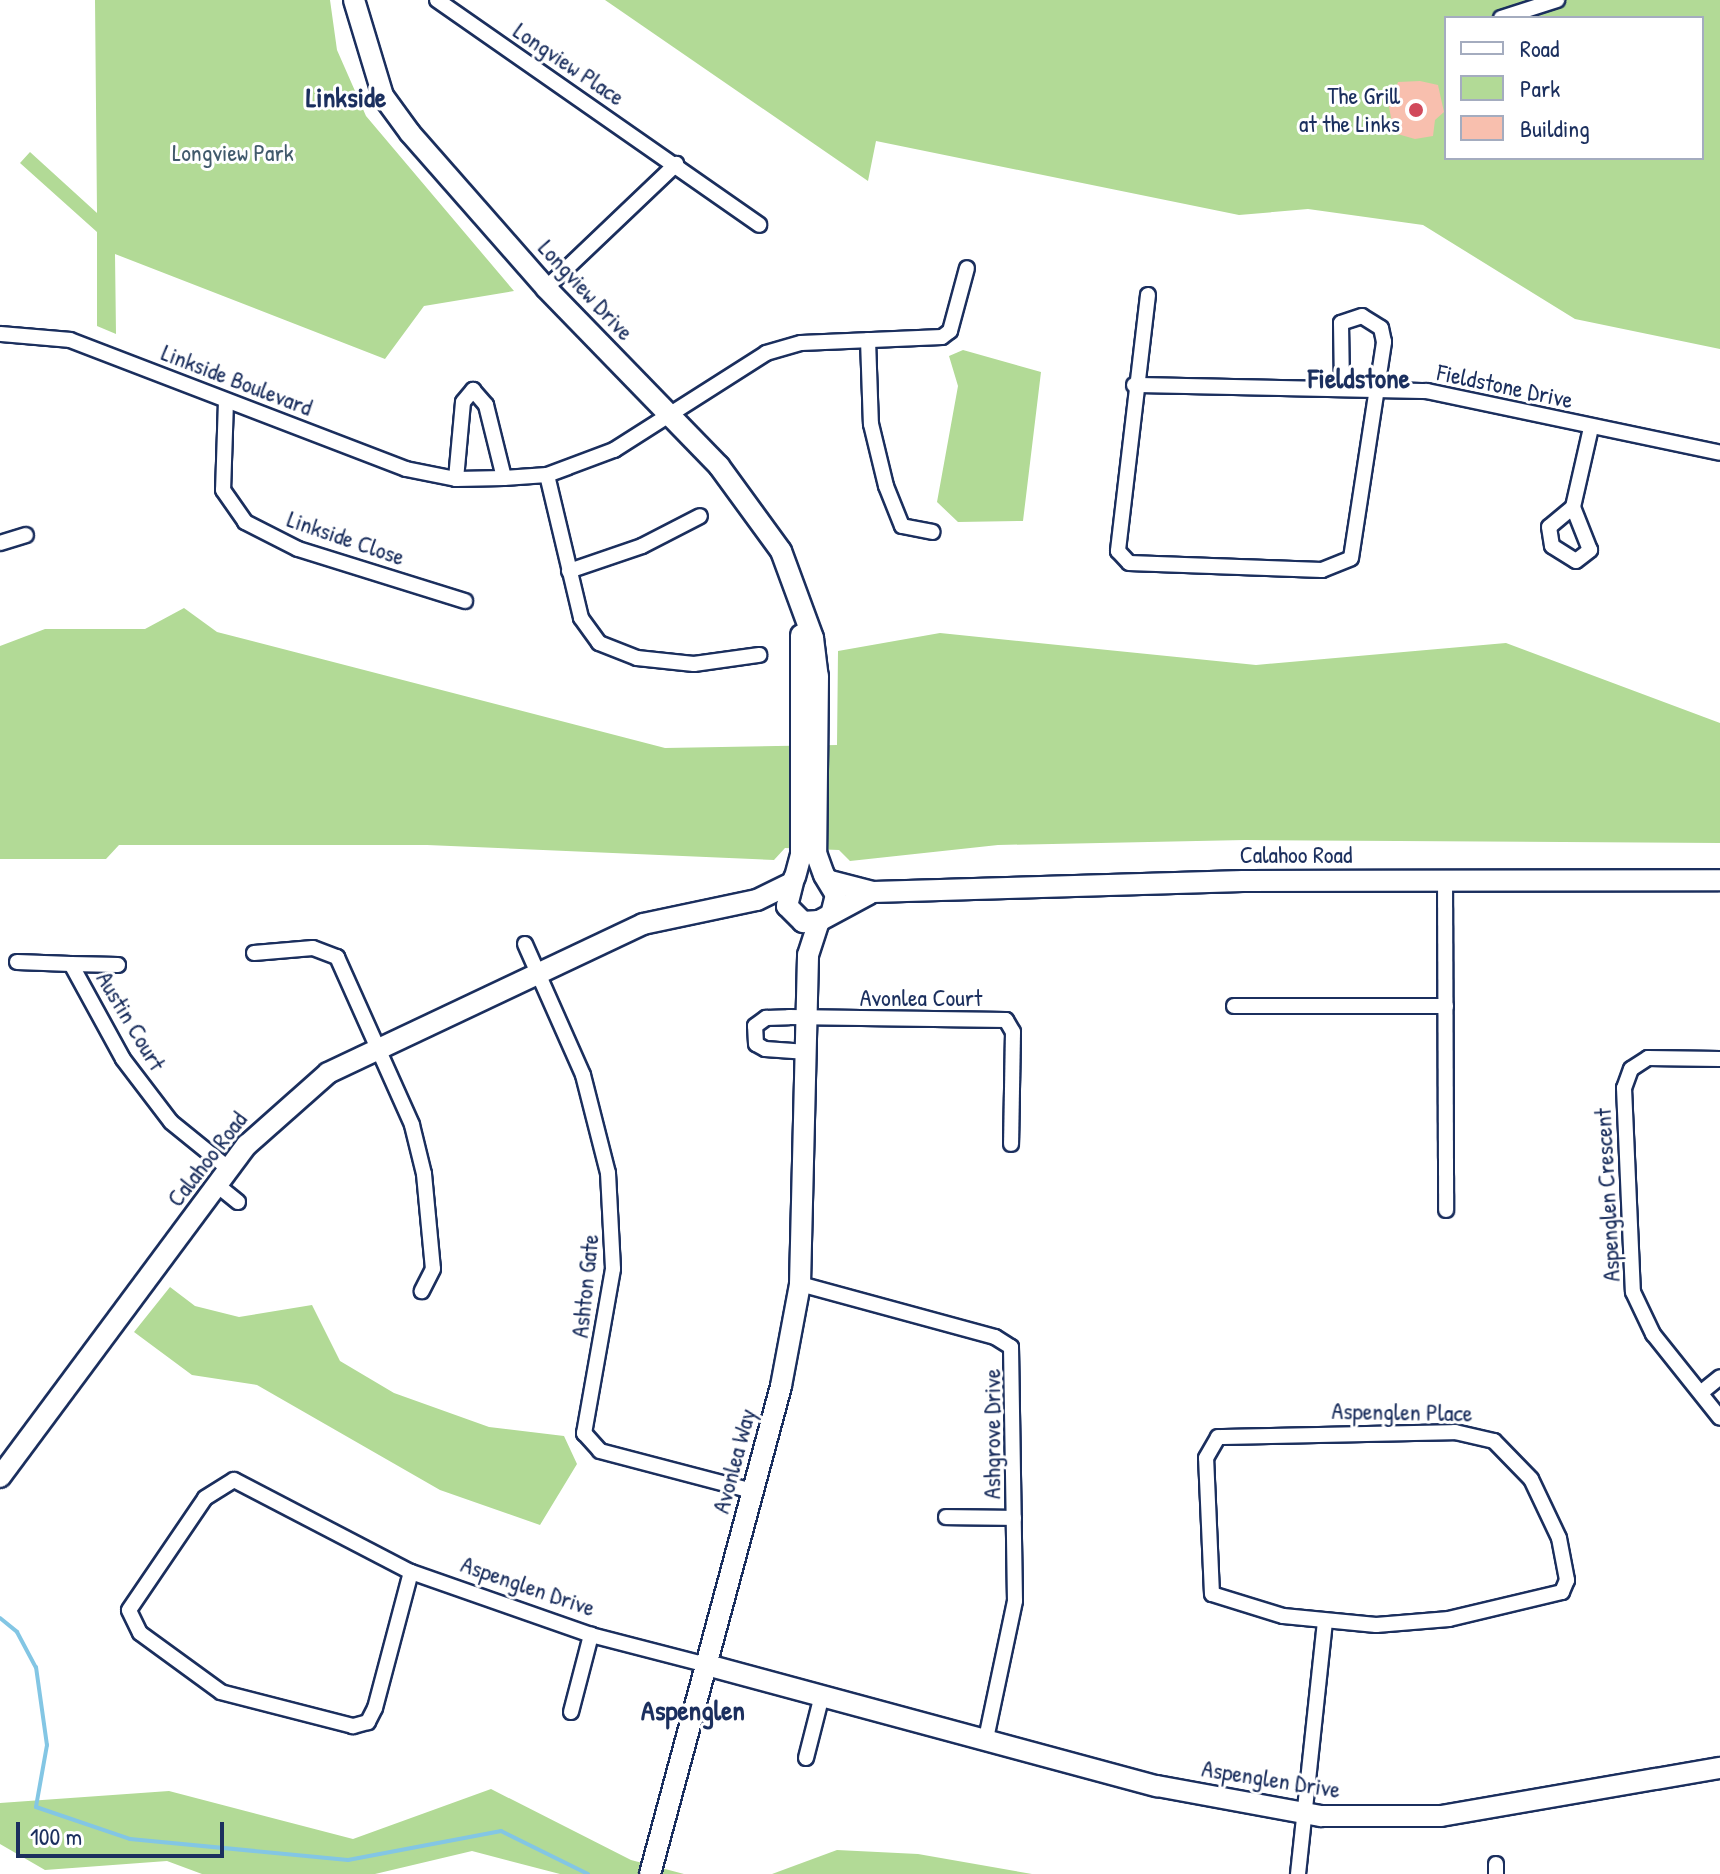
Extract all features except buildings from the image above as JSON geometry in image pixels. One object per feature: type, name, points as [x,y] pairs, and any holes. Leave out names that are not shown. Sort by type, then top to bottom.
[{"type":"street","name":"Longview Drive","points":[[354,0],[383,96],[546,288],[752,504],[781,551],[801,603],[818,676],[816,853],[836,895],[826,916]]},
{"type":"street","name":"Longview Place","points":[[437,0],[676,164],[759,225]]},
{"type":"street","points":[[1507,16],[1557,0]]},
{"type":"street","points":[[546,288],[676,164]]},
{"type":"street","name":"Linkside Boulevard","points":[[0,334],[70,340],[406,469],[456,479],[504,478],[547,475],[614,450],[667,412],[766,353],[801,343],[950,331],[967,268]]},
{"type":"street","points":[[1148,295],[1134,385],[1118,551],[1129,563],[1212,570],[1322,570],[1351,558],[1374,386],[1384,342],[1381,328],[1362,316],[1341,323],[1342,386]]},
{"type":"street","points":[[868,340],[871,424],[886,486],[902,526],[932,532]]},
{"type":"street","name":"Fieldstone Drive","points":[[1134,385],[1243,391],[1374,386],[1427,391],[1720,453]]},
{"type":"street","points":[[456,479],[463,402],[473,390],[486,405],[504,478]]},
{"type":"street","name":"Linkside Close","points":[[226,401],[223,490],[245,522],[298,549],[465,601]]},
{"type":"street","points":[[1573,507],[1591,428]]},
{"type":"street","points":[[547,475],[581,618],[599,643],[637,658],[694,664],[759,655]]},
{"type":"street","points":[[569,571],[642,546],[700,516]]},
{"type":"street","points":[[0,543],[26,535]]},
{"type":"street","name":"Longview Drive","points":[[793,915],[792,881],[801,854],[801,603]]},
{"type":"street","name":"Calahoo Road","points":[[0,1477],[223,1177],[280,1111],[375,1046],[643,924],[757,900],[792,881],[827,878],[873,892],[1445,880],[1720,880]]},
{"type":"street","points":[[1445,880],[1446,1210]]},
{"type":"street","name":"Calahoo Road","points":[[826,916],[873,892]]},
{"type":"street","points":[[757,900],[793,915],[826,916]]},
{"type":"street","name":"Avonlea Way","points":[[650,1874],[753,1491],[800,1284],[808,955],[793,915]]},
{"type":"street","name":"Avonlea Way","points":[[808,955],[826,916]]},
{"type":"street","points":[[525,944],[538,972]]},
{"type":"street","points":[[254,953],[313,948],[337,957],[412,1125],[424,1174],[433,1269],[422,1291]]},
{"type":"street","name":"Austin Court","points":[[17,962],[71,964],[123,1059],[171,1122],[223,1177],[238,1202]]},
{"type":"street","points":[[71,964],[118,965]]},
{"type":"street","name":"Ashton Gate","points":[[538,972],[598,1121],[614,1223],[608,1310],[584,1433],[600,1451],[753,1491]]},
{"type":"street","points":[[1234,1006],[1446,1006]]},
{"type":"street","points":[[807,1020],[766,1018],[753,1034],[765,1049],[807,1052]]},
{"type":"street","name":"Avonlea Court","points":[[807,1020],[1006,1020],[1013,1032],[1011,1144]]},
{"type":"street","name":"Aspenglen Crescent","points":[[1720,1059],[1648,1058],[1631,1069],[1624,1088],[1633,1292],[1653,1334],[1703,1391],[1720,1418]]},
{"type":"street","name":"Ashgrove Drive","points":[[800,1284],[995,1337],[1011,1347],[1014,1518],[1011,1635],[986,1739]]},
{"type":"street","points":[[1703,1391],[1720,1377]]},
{"type":"street","name":"Aspenglen Place","points":[[1483,1436],[1512,1456],[1548,1506],[1567,1573],[1567,1587],[1555,1596],[1414,1624],[1325,1623],[1212,1594],[1206,1458],[1218,1437],[1483,1436]]},
{"type":"street","name":"Aspenglen Drive","points":[[411,1572],[368,1722],[336,1725],[221,1692],[140,1633],[129,1610],[205,1498],[234,1480],[411,1572],[591,1635],[1216,1800],[1306,1814],[1441,1816],[1720,1768]]},
{"type":"street","points":[[946,1517],[1014,1518]]},
{"type":"street","points":[[1298,1874],[1325,1623]]},
{"type":"street","points":[[571,1712],[591,1635]]},
{"type":"street","points":[[806,1758],[822,1695]]},
{"type":"green space","name":"Longview Park","points":[[95,0],[330,0],[337,50],[366,116],[514,291],[424,306],[385,359],[115,254],[116,334],[97,326],[97,232],[20,163],[30,152],[97,213]]},
{"type":"green space","points":[[605,0],[1720,0],[1720,349],[1575,319],[1423,225],[1308,209],[1239,215],[876,141],[868,181]]},
{"type":"green space","points":[[963,350],[1041,372],[1023,521],[958,522],[937,502],[958,386],[949,356]]},
{"type":"green space","points":[[184,608],[217,632],[665,748],[837,745],[838,651],[940,633],[1256,665],[1506,643],[1720,723],[1720,843],[1245,840],[998,845],[850,861],[839,850],[785,848],[774,860],[427,845],[119,845],[106,859],[0,859],[0,646],[45,629],[145,629]]},
{"type":"green space","points":[[170,1287],[195,1306],[239,1317],[312,1305],[340,1361],[394,1393],[489,1427],[564,1436],[577,1464],[540,1525],[440,1490],[257,1385],[192,1375],[134,1332]]},
{"type":"green space","points":[[491,1789],[631,1860],[684,1874],[560,1874],[472,1851],[375,1874],[202,1874],[167,1861],[45,1870],[0,1844],[0,1803],[169,1791],[353,1839]]},
{"type":"green space","points":[[837,1850],[918,1854],[1032,1874],[772,1874]]},
{"type":"waterway","points":[[0,1618],[17,1632],[36,1667],[47,1745],[36,1807],[130,1839],[348,1860],[501,1831],[588,1874]]},
{"type":"place","name":"The Grill at the Links","points":[[1416,110]]},
{"type":"district","name":"Linkside","points":[[346,97]]},
{"type":"district","name":"Fieldstone","points":[[1359,378]]},
{"type":"district","name":"Aspenglen","points":[[693,1710]]}]
